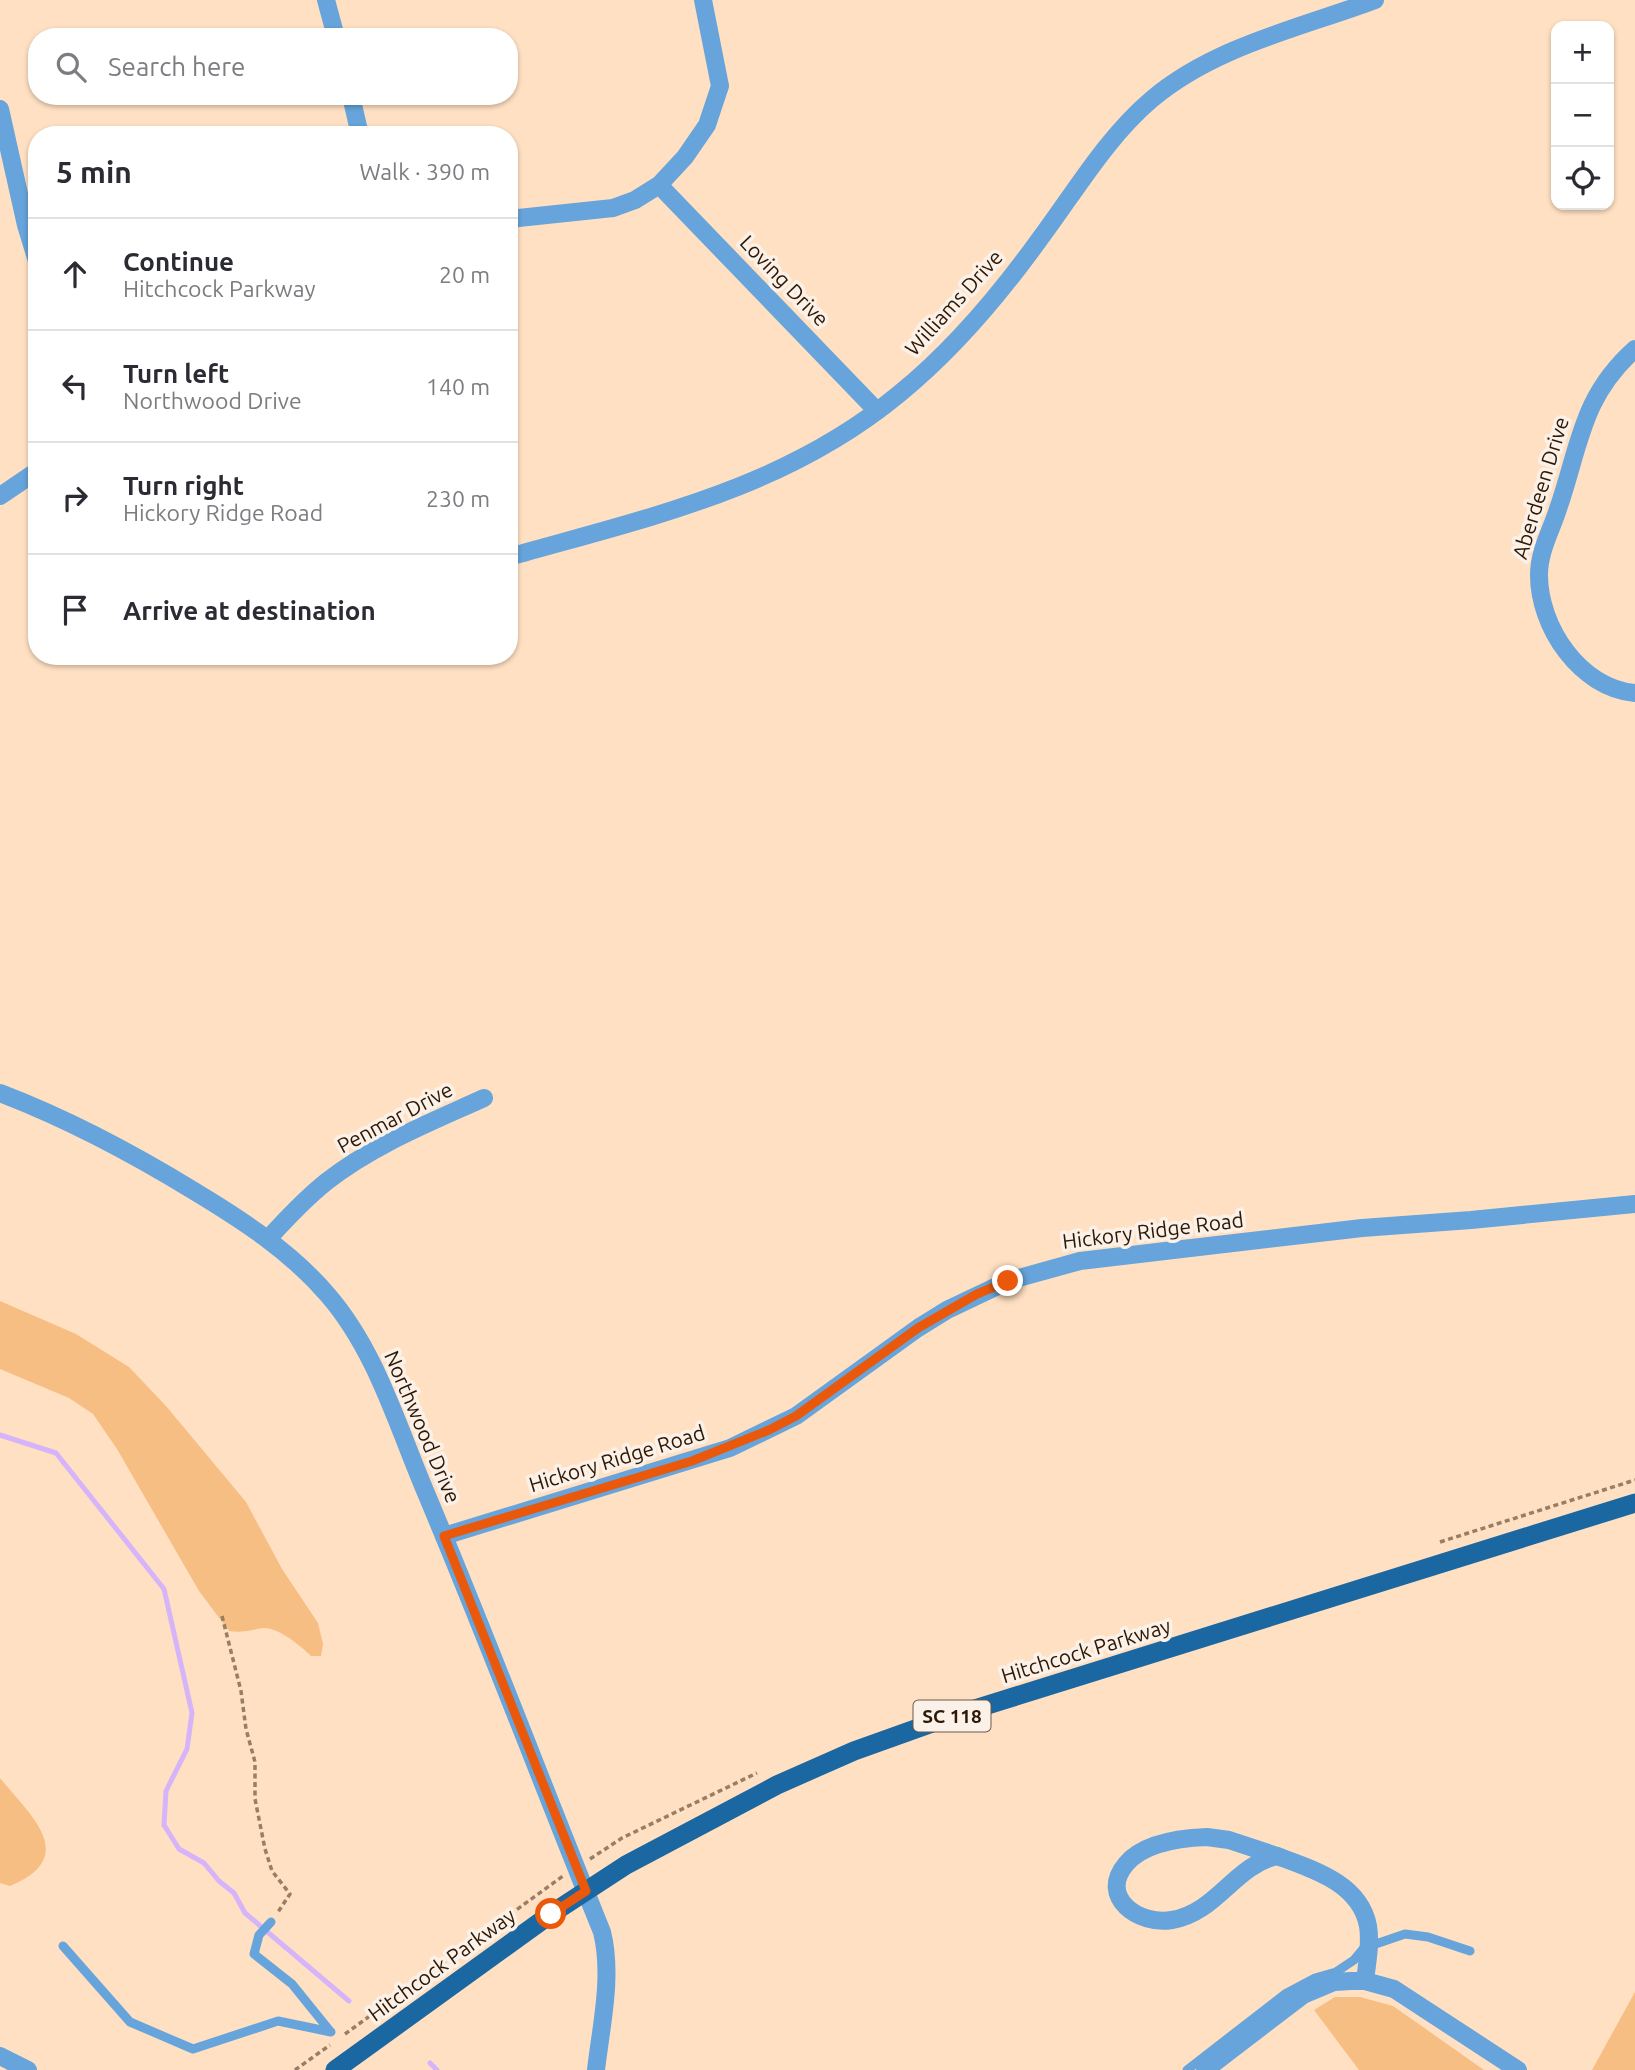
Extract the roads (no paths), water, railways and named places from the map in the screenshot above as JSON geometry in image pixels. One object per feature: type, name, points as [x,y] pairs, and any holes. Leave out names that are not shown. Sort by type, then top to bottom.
[{"type":"main road","name":"Hitchcock Parkway","points":[[335,2070],[462,1977],[626,1865],[777,1785],[854,1751],[949,1717],[1635,1503]]},
{"type":"street","points":[[326,0],[334,28]]},
{"type":"street","points":[[518,218],[613,208],[635,200],[659,185],[685,157],[707,125],[720,86],[703,0]]},
{"type":"street","name":"Williams Drive","points":[[518,555],[636,523],[708,500],[769,474],[832,442],[877,411],[927,370],[961,334],[1038,242],[1115,136],[1154,98],[1201,66],[1231,52],[1375,0]]},
{"type":"street","points":[[353,105],[358,126]]},
{"type":"street","points":[[0,110],[28,232]]},
{"type":"street","name":"Loving Drive","points":[[659,185],[877,411]]},
{"type":"street","name":"Aberdeen Drive","points":[[1635,349],[1615,369],[1585,417],[1559,507],[1544,545],[1539,576],[1544,607],[1551,626],[1568,653],[1594,677],[1611,687],[1635,694]]},
{"type":"street","points":[[0,496],[28,477]]},
{"type":"street","name":"Northwood Drive","points":[[0,1093],[61,1119],[154,1166],[237,1217],[304,1270],[346,1317],[379,1376],[603,1932],[606,1980],[596,2070]]},
{"type":"street","name":"Penmar Drive","points":[[268,1239],[297,1207],[327,1181],[363,1157],[403,1135],[484,1098]]},
{"type":"street","name":"Hickory Ridge Road","points":[[444,1536],[730,1448],[796,1416],[947,1310],[977,1294],[1040,1270],[1080,1261],[1362,1228],[1635,1204]]},
{"type":"street","points":[[1277,1856],[1266,1858],[1249,1867],[1223,1893],[1207,1904],[1190,1914],[1171,1920],[1156,1919],[1129,1911],[1122,1905],[1119,1895],[1119,1878],[1127,1863],[1133,1857],[1173,1840],[1207,1837],[1229,1840],[1277,1856],[1331,1878],[1347,1890],[1365,1914],[1369,1946],[1365,1981]]},
{"type":"street","points":[[1205,2070],[1317,1987],[1334,1982],[1365,1981],[1394,1989],[1518,2070]]},
{"type":"street","points":[[0,2056],[28,2070]]},
{"type":"lane","points":[[63,1946],[130,2022],[193,2049],[278,2021],[331,2032],[292,1984],[254,1954],[259,1935],[271,1923]]},
{"type":"lane","points":[[1187,2070],[1285,1994],[1315,1978],[1336,1972],[1369,1946],[1405,1934],[1428,1937],[1470,1951]]},
{"type":"waterway","points":[[0,1435],[56,1453],[164,1589],[192,1713],[187,1749],[166,1791],[164,1825],[179,1849],[204,1863],[219,1881],[234,1893],[245,1913],[349,2001]]},
{"type":"waterway","points":[[430,2063],[437,2070]]}]
